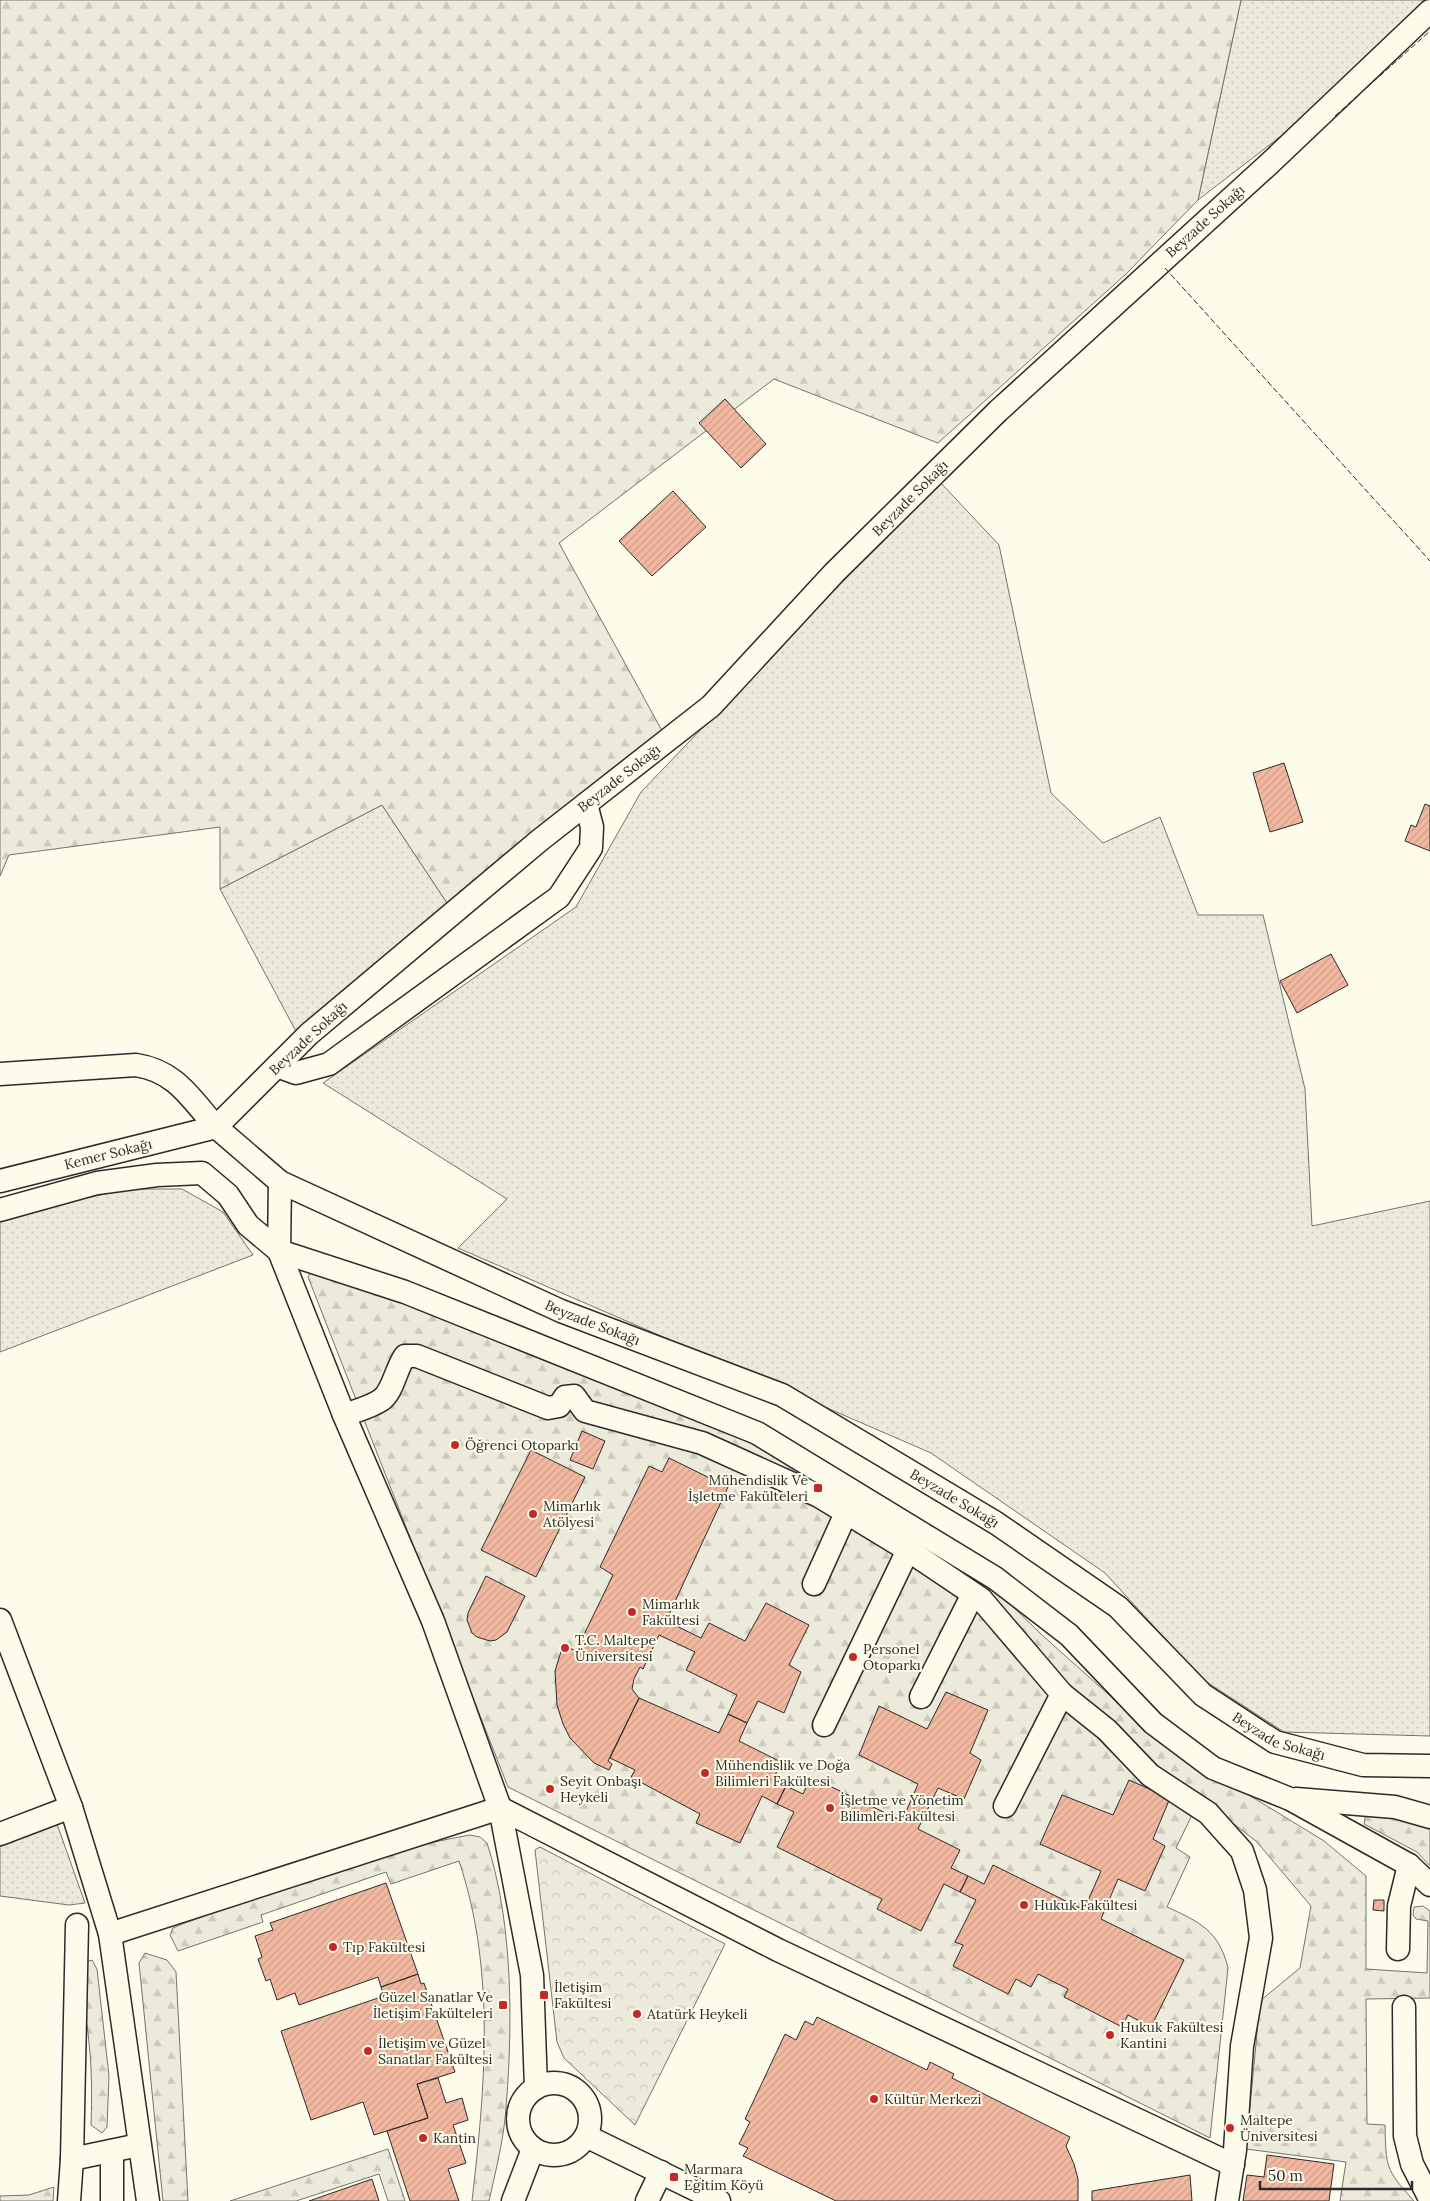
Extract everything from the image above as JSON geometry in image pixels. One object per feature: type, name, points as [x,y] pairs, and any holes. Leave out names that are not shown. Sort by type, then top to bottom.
[{"type":"street","name":"Beyzade Sokağı","points":[[1430,11],[1270,163],[998,411],[834,574],[711,706],[540,840],[309,1034],[216,1128],[280,1182],[561,1311],[782,1395],[996,1522],[1118,1607],[1203,1695],[1274,1742],[1363,1765],[1430,1766]]},
{"type":"street","points":[[277,1066],[296,1073],[329,1064],[559,897],[590,848],[592,827],[586,804]]},
{"type":"street","points":[[0,1074],[136,1065],[150,1067],[163,1072],[179,1084],[216,1128]]},
{"type":"street","name":"Kemer Sokağı","points":[[0,1181],[216,1128]]},
{"type":"street","points":[[0,1210],[97,1182],[157,1175],[202,1173],[228,1195],[248,1225],[278,1251],[405,1292],[757,1433],[995,1578],[1069,1634],[1153,1723],[1213,1768],[1290,1799],[1409,1865],[1430,1885]]},
{"type":"street","points":[[280,1182],[278,1251],[344,1415],[433,1621],[500,1808],[532,1975],[536,2088]]},
{"type":"street","points":[[344,1415],[382,1400],[398,1365],[405,1356],[417,1356],[548,1408],[559,1406],[565,1397],[574,1396],[585,1411],[702,1443],[819,1496],[908,1550],[981,1599],[1062,1694],[1107,1730],[1150,1775],[1208,1813],[1242,1851],[1255,1890],[1261,1938],[1242,2046],[1233,2164],[1227,2201]]},
{"type":"street","points":[[814,1584],[846,1513]]},
{"type":"street","points":[[824,1725],[908,1550]]},
{"type":"street","points":[[921,1697],[974,1594]]},
{"type":"street","points":[[0,1620],[71,1807],[110,1934],[148,2201]]},
{"type":"street","points":[[1005,1806],[1062,1694]]},
{"type":"street","points":[[1290,1799],[1395,1807],[1430,1804]]},
{"type":"street","points":[[0,1834],[71,1807]]},
{"type":"street","points":[[1395,1807],[1430,1816]]},
{"type":"street","points":[[110,1934],[500,1808],[778,1950],[1233,2164]]},
{"type":"street","points":[[1398,1949],[1399,1906],[1409,1865]]},
{"type":"street","points":[[69,2201],[72,2159],[77,1925]]},
{"type":"street","points":[[1404,2007],[1404,2136],[1412,2164],[1430,2199]]},
{"type":"street","points":[[546,2084],[566,2085],[583,2097],[591,2116],[586,2136],[572,2151],[563,2155],[542,2154],[533,2149],[520,2133],[518,2112],[528,2094],[536,2088],[546,2084]]},
{"type":"street","points":[[586,2136],[719,2201]]},
{"type":"street","points":[[72,2159],[140,2145]]},
{"type":"street","points":[[513,2201],[533,2149]]},
{"type":"street","points":[[112,2151],[112,2201]]},
{"type":"street","points":[[646,2201],[661,2172]]},
{"type":"green space","points":[[0,0],[1241,0],[1198,200],[1126,274],[938,443],[774,379],[559,543],[666,738],[447,903],[382,805],[220,889],[220,827],[9,855],[0,876]]},
{"type":"green space","points":[[1241,0],[1430,0],[1430,12],[1377,62],[1198,200]]},
{"type":"green space","points":[[939,481],[999,545],[1051,793],[1103,843],[1160,817],[1198,915],[1263,915],[1305,1089],[1312,1226],[1430,1201],[1430,1736],[1284,1732],[1202,1679],[1105,1573],[931,1453],[458,1248],[507,1199],[323,1083],[576,907],[641,792]]},
{"type":"green space","points":[[382,805],[447,903],[299,1037],[220,889]]},
{"type":"green space","points":[[129,1189],[182,1189],[223,1212],[253,1255],[0,1352],[0,1222],[48,1206]]},
{"type":"green space","points":[[312,1269],[337,1275],[781,1454],[1001,1595],[1042,1635],[1127,1711],[1221,1778],[1324,1841],[1366,1876],[1366,1969],[1427,1973],[1428,1921],[1416,1919],[1413,1915],[1414,1907],[1423,1906],[1430,1911],[1430,1998],[1366,1999],[1367,2124],[1385,2125],[1389,2167],[1397,2182],[1414,2201],[1340,2201],[1346,2162],[1246,2149],[1260,2001],[1300,1968],[1311,1906],[1256,1841],[1204,1801],[1185,1790],[1191,1817],[1176,1848],[1190,1857],[1167,1907],[1198,1923],[1213,1936],[1224,1955],[1228,1968],[1210,2138],[508,1787],[308,1277]]},
{"type":"green space","points":[[1366,1812],[1412,1821],[1430,1828],[1430,1866],[1417,1852],[1364,1824]]},
{"type":"green space","points":[[57,1824],[85,1903],[69,1905],[0,1896],[0,1846]]},
{"type":"green space","points":[[470,1835],[480,1837],[487,1843],[496,1875],[507,1944],[509,1980],[508,2086],[500,2150],[489,2201],[472,2201],[481,2116],[484,2030],[483,1987],[471,1903],[459,1861],[391,1884],[386,1872],[261,1915],[263,1922],[178,1951],[170,1935],[173,1928],[182,1924],[324,1873],[397,1851]]},
{"type":"green space","points":[[540,1847],[725,1944],[635,2125],[564,2058],[557,2042],[535,1850]]},
{"type":"green space","points":[[145,1953],[167,1960],[176,1972],[188,2201],[163,2201],[139,1963]]},
{"type":"green space","points":[[92,1960],[97,1969],[109,2076],[107,2127],[102,2133],[91,2125],[91,2064],[82,1983],[83,1963]]},
{"type":"green space","points":[[388,2149],[405,2201],[388,2201],[379,2174],[296,2201],[230,2201]]},
{"type":"green space","points":[[54,2187],[53,2201],[0,2201],[0,2196],[29,2195]]},
{"type":"building","points":[[725,399],[766,444],[741,468],[699,423]]},
{"type":"building","points":[[673,491],[706,527],[652,576],[619,541]]},
{"type":"building","points":[[1284,763],[1303,822],[1270,832],[1253,773]]},
{"type":"building","points":[[1425,804],[1430,806],[1430,851],[1405,841],[1411,825],[1416,827]]},
{"type":"building","points":[[1331,954],[1348,985],[1297,1013],[1280,981]]},
{"type":"building","points":[[582,1431],[605,1441],[593,1469],[570,1460]]},
{"type":"building","name":"Mimarlık Atölyesi","points":[[531,1450],[585,1477],[536,1577],[481,1550]]},
{"type":"building","name":"Mimarlık Fakültesi","points":[[669,1458],[728,1487],[666,1621],[701,1638],[709,1623],[745,1641],[766,1603],[809,1625],[789,1665],[801,1672],[784,1713],[758,1701],[747,1723],[728,1714],[737,1695],[686,1670],[695,1652],[659,1635],[643,1669],[640,1667],[634,1679],[632,1689],[639,1698],[608,1761],[612,1764],[609,1770],[594,1763],[570,1738],[557,1705],[555,1671],[563,1645],[576,1651],[613,1575],[600,1567],[649,1466],[662,1472]]},
{"type":"building","points":[[486,1576],[525,1596],[507,1632],[496,1640],[490,1641],[477,1637],[472,1633],[467,1620],[468,1613]]},
{"type":"building","name":"İşletme ve Yönetim Bilimleri Fakültesi","points":[[946,1692],[988,1710],[970,1753],[981,1760],[964,1799],[938,1788],[918,1829],[960,1850],[951,1868],[968,1876],[960,1892],[944,1884],[921,1931],[877,1909],[882,1899],[777,1847],[794,1812],[777,1804],[786,1786],[803,1794],[811,1777],[902,1821],[918,1784],[859,1755],[879,1706],[927,1729]]},
{"type":"building","name":"Mühendislik ve Doğa Bilimleri Fakültesi","points":[[639,1698],[719,1733],[728,1714],[747,1723],[739,1741],[781,1762],[773,1780],[786,1786],[777,1804],[762,1796],[740,1843],[696,1823],[700,1814],[631,1777],[635,1770],[610,1758]]},
{"type":"building","name":"Hukuk Fakültesi","points":[[1129,1780],[1170,1798],[1153,1839],[1165,1846],[1145,1891],[1118,1879],[1101,1919],[1184,1960],[1151,2027],[1128,2015],[1122,2027],[1064,1997],[1068,1989],[1038,1974],[1031,1987],[1016,1979],[1008,1994],[953,1966],[963,1945],[955,1942],[976,1900],[960,1892],[968,1876],[984,1884],[993,1865],[1084,1910],[1101,1871],[1040,1844],[1062,1795],[1113,1815]]},
{"type":"building","name":"Tıp Fakültesi","points":[[386,1883],[418,1974],[381,1987],[378,1977],[299,2005],[295,1993],[277,2000],[270,1979],[266,1981],[258,1959],[262,1957],[255,1936],[273,1930],[270,1923]]},
{"type":"building","points":[[1374,1900],[1384,1900],[1384,1911],[1373,1910]]},
{"type":"building","name":"İletişim ve Güzel Sanatlar Fakültesi","points":[[418,1974],[421,1984],[424,1983],[455,2072],[417,2084],[428,2118],[374,2135],[363,2102],[311,2120],[281,2031],[384,1996],[381,1987]]},
{"type":"building","name":"Kültür Merkezi","points":[[817,2017],[927,2070],[930,2062],[954,2074],[952,2078],[1070,2137],[1066,2146],[1078,2179],[1078,2201],[836,2201],[743,2156],[748,2148],[739,2144],[750,2122],[745,2119],[785,2034],[796,2040],[805,2021],[813,2025]]},
{"type":"building","name":"Kantin","points":[[438,2078],[446,2103],[462,2098],[468,2120],[453,2125],[466,2163],[448,2169],[459,2201],[410,2201],[387,2131],[428,2118],[417,2084]]},
{"type":"building","points":[[1267,2155],[1334,2164],[1329,2201],[1243,2201],[1247,2175],[1264,2177]]},
{"type":"building","points":[[1190,2175],[1192,2201],[1092,2201],[1092,2191]]},
{"type":"building","points":[[372,2179],[379,2201],[309,2201]]},
{"type":"fence","points":[[1335,116],[1430,31]]},
{"type":"fence","points":[[1165,268],[1430,561]]},
{"type":"place","name":"Öğrenci Otoparkı","points":[[455,1445]]},
{"type":"place","name":"Mühendislik Ve İşletme Fakülteleri","points":[[818,1488]]},
{"type":"place","name":"Mimarlık Atölyesi","points":[[533,1514]]},
{"type":"place","name":"Mimarlık Fakültesi","points":[[632,1612]]},
{"type":"place","name":"T.C. Maltepe Üniversitesi","points":[[565,1648]]},
{"type":"place","name":"Personel Otoparkı","points":[[853,1657]]},
{"type":"place","name":"Mühendislik ve Doğa Bilimleri Fakültesi","points":[[705,1773]]},
{"type":"place","name":"Seyit Onbaşı Heykeli","points":[[550,1789]]},
{"type":"place","name":"İşletme ve Yönetim Bilimleri Fakültesi","points":[[830,1808]]},
{"type":"place","name":"Hukuk Fakültesi","points":[[1024,1905]]},
{"type":"place","name":"Tıp Fakültesi","points":[[333,1947]]},
{"type":"place","name":"İletişim Fakültesi","points":[[544,1995]]},
{"type":"place","name":"Güzel Sanatlar Ve İletişim Fakülteleri","points":[[503,2005]]},
{"type":"place","name":"Atatürk Heykeli","points":[[637,2014]]},
{"type":"place","name":"Hukuk Fakültesi Kantini","points":[[1110,2035]]},
{"type":"place","name":"İletişim ve Güzel Sanatlar Fakültesi","points":[[368,2051]]},
{"type":"place","name":"Kültür Merkezi","points":[[874,2099]]},
{"type":"place","name":"Maltepe Üniversitesi","points":[[1230,2128]]},
{"type":"place","name":"Kantin","points":[[423,2138]]},
{"type":"place","name":"Marmara Eğitim Köyü","points":[[674,2177]]}]
